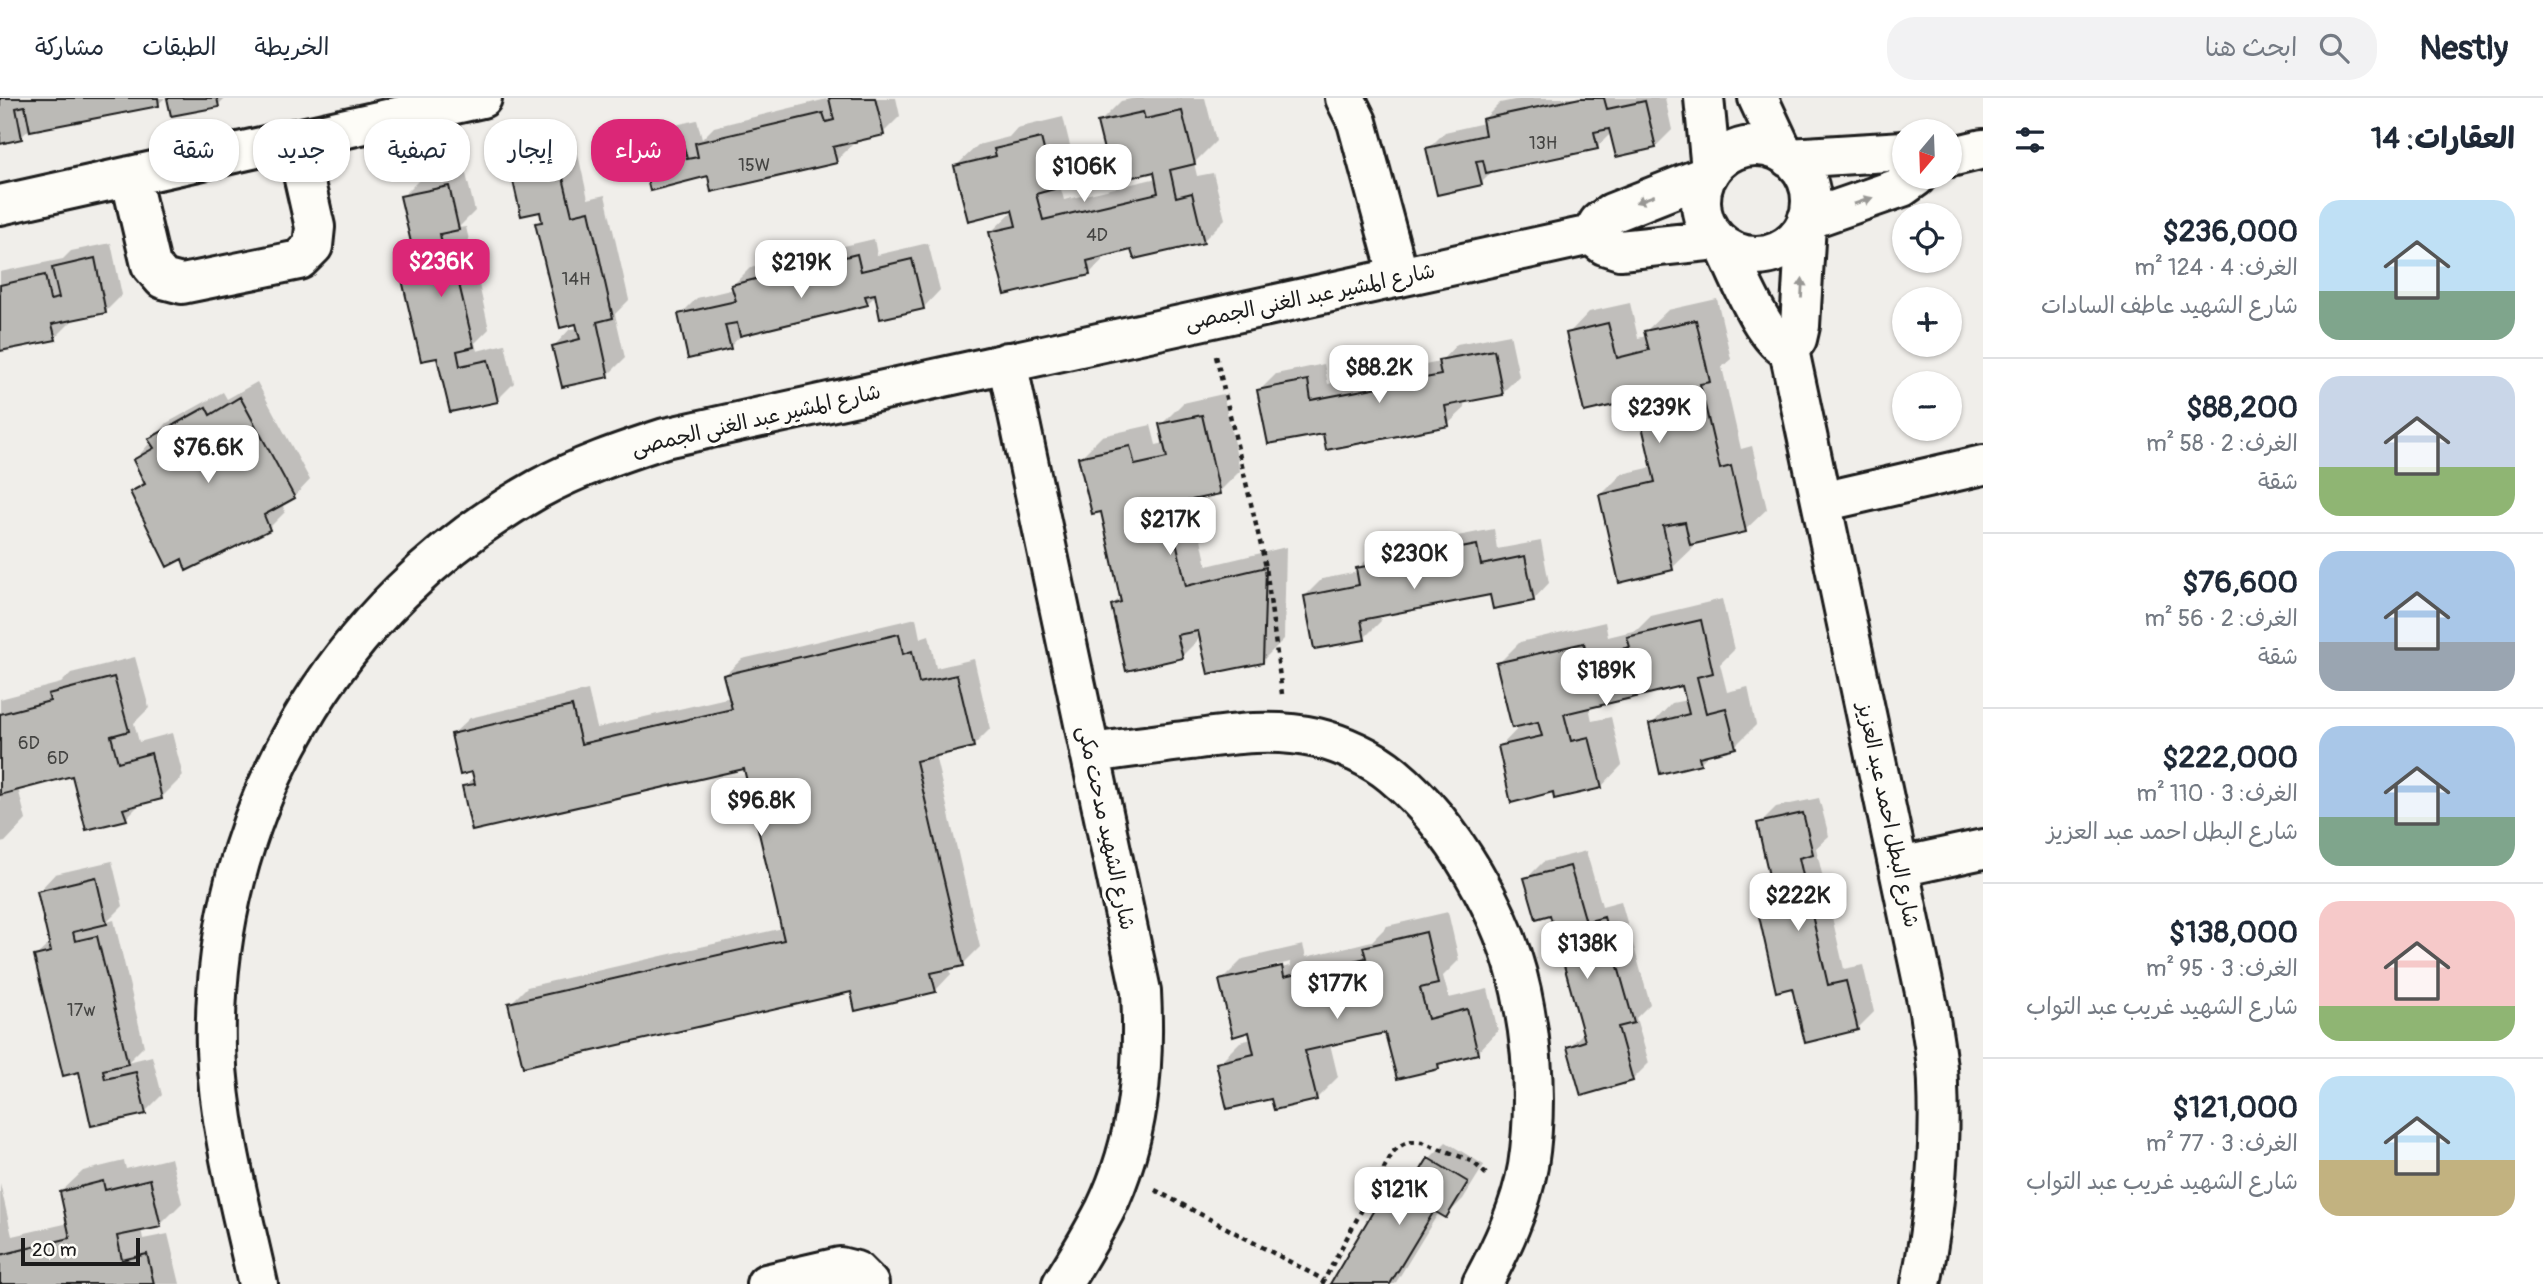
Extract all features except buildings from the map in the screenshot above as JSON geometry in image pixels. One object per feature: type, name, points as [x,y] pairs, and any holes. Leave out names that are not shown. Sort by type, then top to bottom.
[{"type":"street","points":[[350,127],[482,98]]},
{"type":"street","points":[[1345,98],[1357,122],[1399,277]]},
{"type":"street","points":[[1704,98],[1709,173],[1701,202],[1709,229],[1721,244],[1768,332],[1779,345],[1789,350],[1797,339],[1800,326],[1807,222],[1810,193],[1799,167],[1786,156],[1757,146],[1731,152],[1709,173],[1612,213],[1599,222],[1591,235],[1604,245],[1620,250],[1721,244],[1740,253],[1756,256],[1785,248],[1797,238],[1807,222],[1897,189]]},
{"type":"street","points":[[1758,98],[1786,156]]},
{"type":"street","points":[[0,205],[253,148]]},
{"type":"street","points":[[1962,154],[1983,149]]},
{"type":"street","points":[[1786,156],[1892,152]]},
{"type":"street","points":[[130,176],[151,265],[163,279],[182,284],[299,260],[307,255],[316,237],[304,182]]},
{"type":"street","name":"شارع المشير عبد الغنى الجمصى","points":[[258,1284],[222,1118],[216,1050],[218,982],[227,915],[244,849],[267,785],[298,723],[335,666],[378,614],[448,549],[480,525],[539,489],[600,460],[665,438],[1591,235]]},
{"type":"street","name":"شارع البطل احمد عبد العزيز","points":[[1789,350],[1929,1011],[1938,1083],[1939,1157],[1931,1231],[1921,1284]]},
{"type":"street","name":"شارع الشهيد مدحت مكى","points":[[1007,362],[1141,991],[1144,1037],[1134,1128],[1120,1172],[1105,1209],[1062,1284]]},
{"type":"street","points":[[1822,502],[1983,465]]},
{"type":"street","points":[[1090,754],[1251,732],[1287,733],[1318,738],[1357,753],[1391,773],[1421,801],[1448,835],[1492,909],[1521,990],[1533,1075],[1528,1166],[1517,1209],[1482,1284]]},
{"type":"street","points":[[1900,867],[1983,849]]},
{"type":"street","points":[[766,1284],[840,1267],[856,1271],[869,1284]]},
{"type":"path","points":[[1207,319],[1266,567],[1287,733]]},
{"type":"path","points":[[1120,1172],[1323,1282],[1393,1152],[1406,1142],[1422,1142],[1472,1161],[1517,1209]]}]
